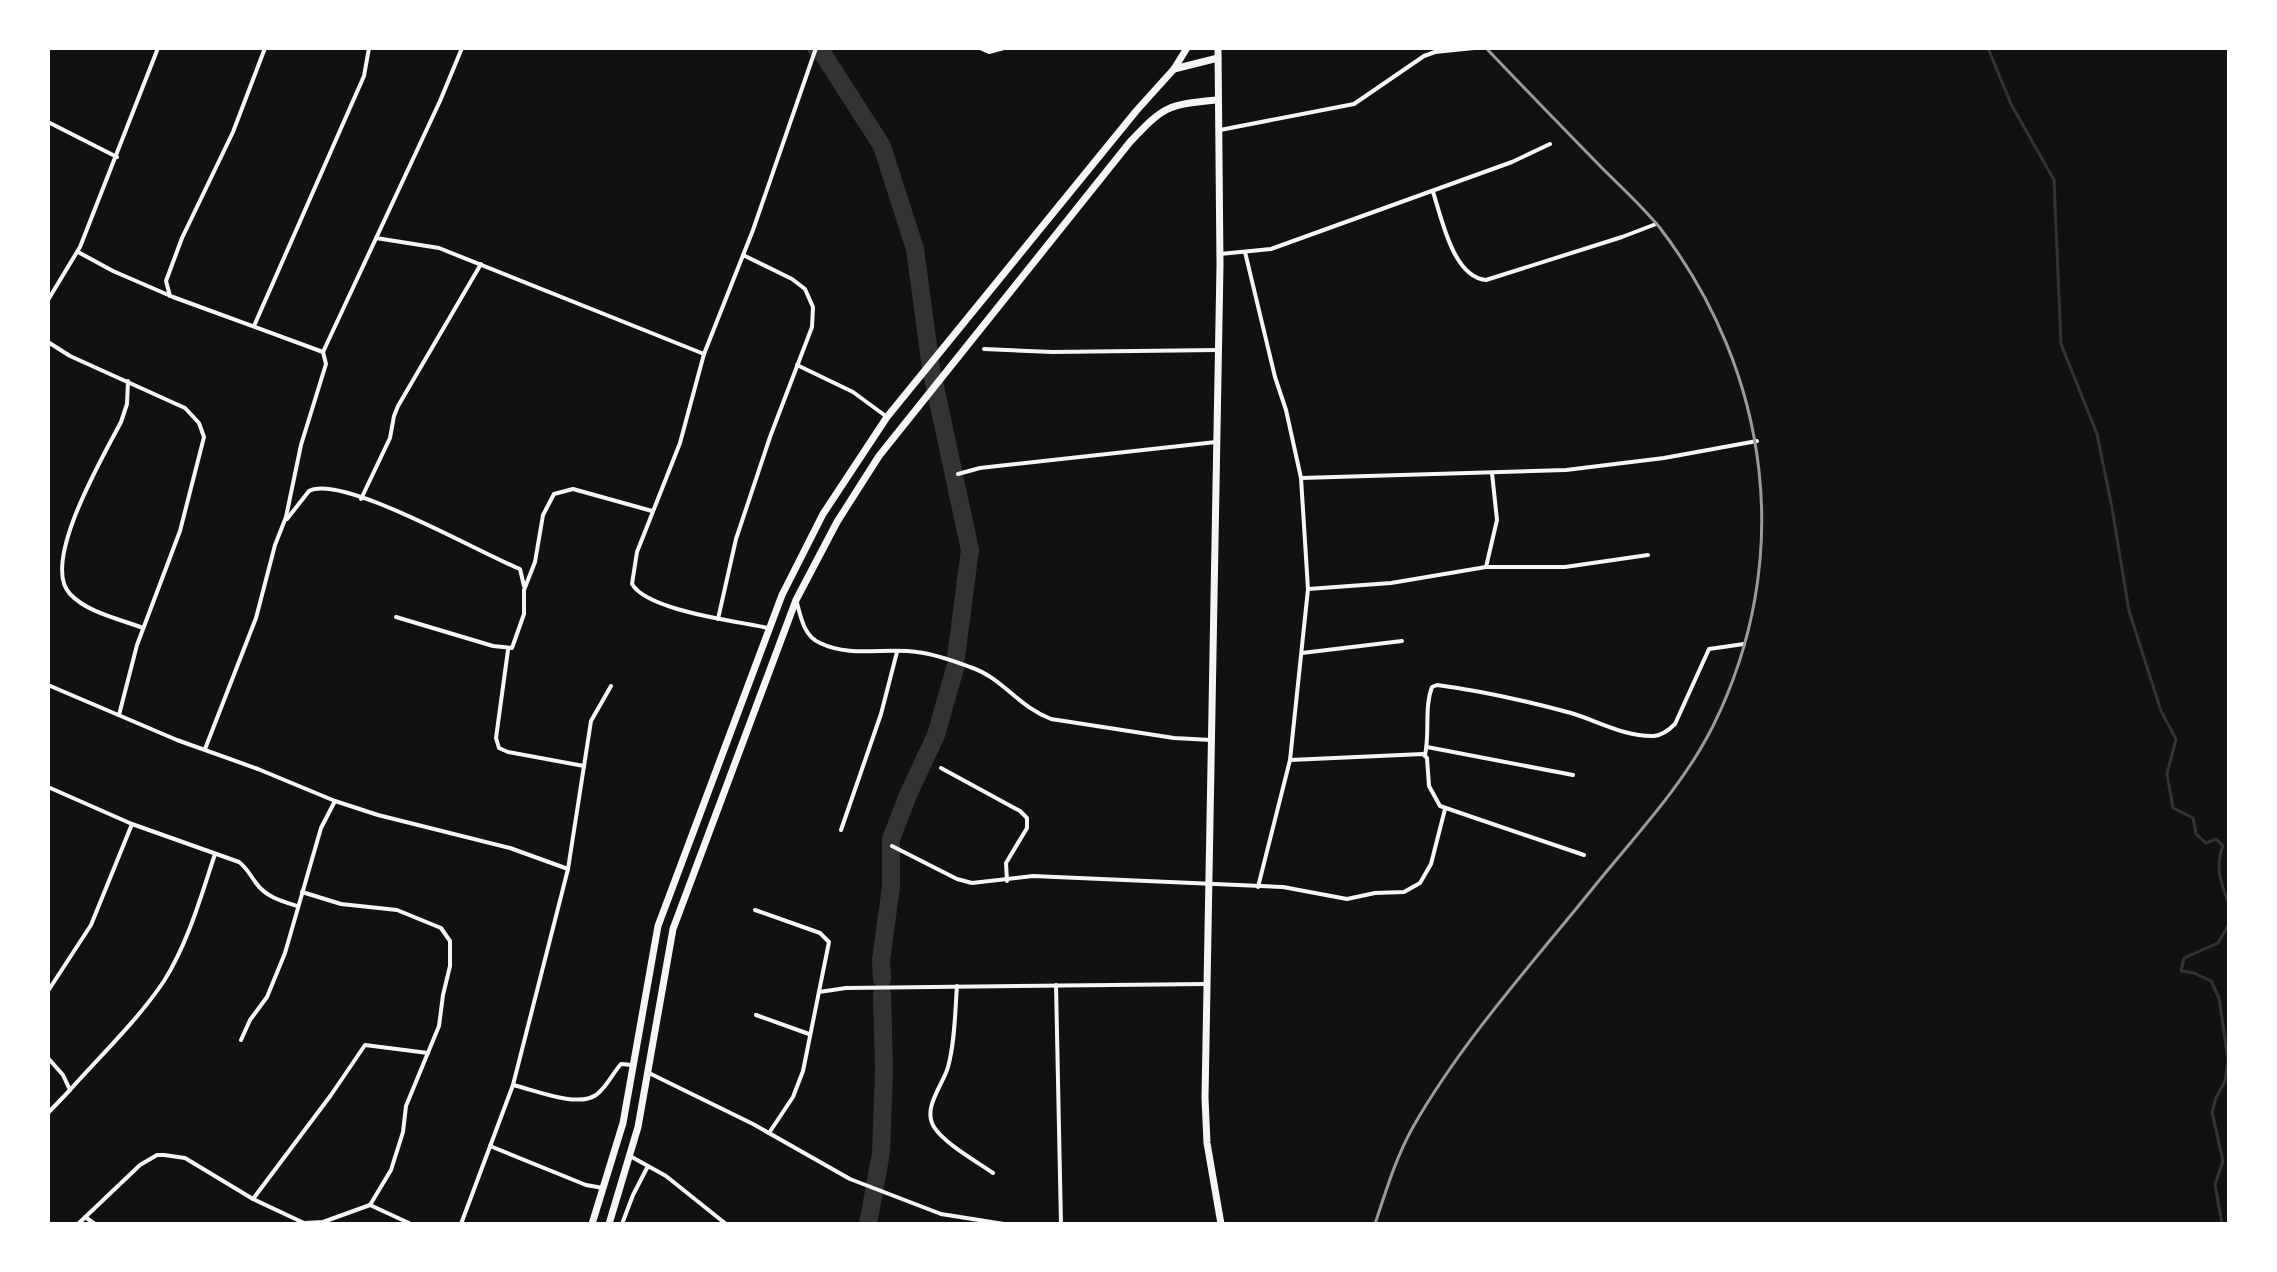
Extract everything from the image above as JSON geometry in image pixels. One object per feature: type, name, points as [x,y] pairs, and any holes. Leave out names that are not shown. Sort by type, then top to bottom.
[{"type":"main road","points":[[592,1224],[623,1123],[658,926],[782,595],[823,514],[887,417],[1118,132],[1174,69],[1187,48]]},
{"type":"main road","points":[[1218,48],[1220,254],[1206,984],[1207,1143],[1221,1224]]},
{"type":"main road","points":[[1174,69],[1218,58]]},
{"type":"main road","points":[[609,1224],[638,1127],[673,929],[796,600],[845,509],[879,456],[926,394],[1148,123],[1177,104],[1217,100]]},
{"type":"main road","points":[[782,595],[796,600]]},
{"type":"street","points":[[48,300],[78,252],[158,48]]},
{"type":"street","points":[[170,296],[166,281],[188,224],[233,132],[265,48]]},
{"type":"street","points":[[254,326],[364,76],[369,48]]},
{"type":"street","points":[[205,749],[256,618],[283,524],[301,445],[326,364],[323,352],[339,323],[462,48]]},
{"type":"street","points":[[769,628],[683,610],[639,593],[633,588],[633,571],[652,511],[680,443],[704,354],[743,255],[816,48]]},
{"type":"street","points":[[980,48],[989,52],[1004,48]]},
{"type":"street","points":[[1218,130],[1354,104],[1424,56],[1474,48]]},
{"type":"street","points":[[48,122],[117,157]]},
{"type":"street","points":[[1220,254],[1271,249],[1433,192],[1550,144]]},
{"type":"street","points":[[1433,192],[1456,256],[1470,275],[1478,279],[1486,280],[1656,224]]},
{"type":"street","points":[[376,238],[429,245],[704,354]]},
{"type":"street","points":[[78,252],[170,296],[323,352]]},
{"type":"street","points":[[1245,252],[1301,478],[1308,589],[1290,760],[1258,887]]},
{"type":"street","points":[[717,619],[736,539],[812,327],[813,307],[805,289],[792,279],[743,255]]},
{"type":"street","points":[[361,499],[390,438],[398,406],[481,264]]},
{"type":"street","points":[[152,288],[166,281]]},
{"type":"street","points":[[48,342],[70,356],[185,408],[199,423],[204,437],[180,531],[143,628],[119,715]]},
{"type":"street","points":[[984,349],[1052,352],[1218,350]]},
{"type":"street","points":[[797,365],[853,392],[887,417]]},
{"type":"street","points":[[128,381],[127,404],[121,422],[65,544],[60,573],[67,591],[86,606],[143,628]]},
{"type":"street","points":[[1301,478],[1580,468],[1664,458],[1757,441]]},
{"type":"street","points":[[958,474],[980,468],[1216,442]]},
{"type":"street","points":[[1486,567],[1497,520],[1492,473]]},
{"type":"street","points":[[283,524],[313,488],[326,488],[415,517],[520,569],[523,572],[523,620],[515,644],[508,650],[496,738],[499,748],[584,766]]},
{"type":"street","points":[[524,590],[535,562],[543,515],[554,494],[573,489],[652,511]]},
{"type":"street","points":[[1308,589],[1391,583],[1486,567],[1565,567],[1648,555]]},
{"type":"street","points":[[796,600],[808,634],[820,643],[848,651],[918,652],[980,670],[1032,712],[1051,719],[1174,738],[1211,740]]},
{"type":"street","points":[[396,617],[508,650]]},
{"type":"street","points":[[1302,653],[1402,641]]},
{"type":"street","points":[[1584,855],[1445,809],[1432,795],[1430,769],[1425,755],[1429,738],[1428,699],[1432,687],[1437,685],[1525,700],[1618,730],[1661,735],[1675,724],[1709,649],[1744,644]]},
{"type":"street","points":[[841,830],[881,714],[897,652]]},
{"type":"street","points":[[48,685],[335,801],[510,848],[568,869]]},
{"type":"street","points":[[461,1224],[513,1085],[568,869],[591,721],[611,686]]},
{"type":"street","points":[[1427,747],[1573,775]]},
{"type":"street","points":[[1290,760],[1425,755]]},
{"type":"street","points":[[941,768],[1020,811],[1027,818],[1027,828],[1006,863],[1007,881]]},
{"type":"street","points":[[48,787],[132,824],[247,868],[262,891],[297,906]]},
{"type":"street","points":[[241,1040],[250,1020],[267,997],[285,953],[321,828],[335,801]]},
{"type":"street","points":[[892,846],[965,882],[1007,881],[1033,876],[1283,887],[1337,899],[1404,892],[1420,883],[1428,873],[1445,809]]},
{"type":"street","points":[[48,991],[91,925],[132,824]]},
{"type":"street","points":[[48,1113],[131,1024],[165,978],[194,916],[215,854]]},
{"type":"street","points":[[78,1224],[140,1165],[157,1155],[185,1158],[253,1199],[304,1223],[323,1223],[370,1205],[391,1170],[403,1132],[406,1106],[439,1026],[452,949],[447,933],[397,910],[341,904],[302,892]]},
{"type":"street","points":[[755,910],[827,938],[800,1080],[793,1097],[769,1133]]},
{"type":"street","points":[[819,992],[846,988],[1206,984]]},
{"type":"street","points":[[1056,985],[1061,1224]]},
{"type":"street","points":[[957,986],[948,1069],[933,1102],[932,1120],[934,1126],[956,1147],[993,1173]]},
{"type":"street","points":[[756,1015],[809,1034]]},
{"type":"street","points":[[253,1199],[365,1045],[428,1053]]},
{"type":"street","points":[[48,1058],[63,1075],[70,1090]]},
{"type":"street","points":[[513,1085],[580,1101],[595,1095],[621,1064],[633,1065]]},
{"type":"street","points":[[648,1072],[769,1133],[850,1179],[941,1214],[1004,1224]]},
{"type":"street","points":[[490,1146],[586,1185],[603,1188]]},
{"type":"street","points":[[630,1156],[666,1176],[726,1224]]},
{"type":"street","points":[[622,1224],[648,1166]]},
{"type":"street","points":[[370,1205],[411,1224]]},
{"type":"street","points":[[85,1217],[95,1224]]},
{"type":"waterway","points":[[816,48],[823,54],[882,146],[915,249],[931,368],[970,550],[956,657]]},
{"type":"waterway","points":[[1988,48],[2011,104],[2054,180],[2061,344],[2097,434],[2129,611],[2161,711],[2176,739],[2167,774],[2173,808],[2193,818],[2196,834],[2206,843],[2216,839],[2223,846],[2219,869],[2229,905]]},
{"type":"waterway","points":[[882,979],[881,960],[891,887],[891,839],[936,735],[955,668]]},
{"type":"waterway","points":[[2222,1224],[2215,1184],[2223,1161],[2212,1112],[2225,1081],[2228,1061],[2219,998],[2211,981],[2181,971],[2184,958],[2218,943],[2229,924]]},
{"type":"waterway","points":[[868,1224],[881,1153],[884,1069],[882,994]]},
{"type":"railway","points":[[1375,1224],[1407,1138],[1453,1064],[1658,810],[1701,748],[1739,663],[1755,599],[1762,534],[1759,470],[1747,406],[1727,344],[1698,285],[1653,220],[1486,48]]}]
